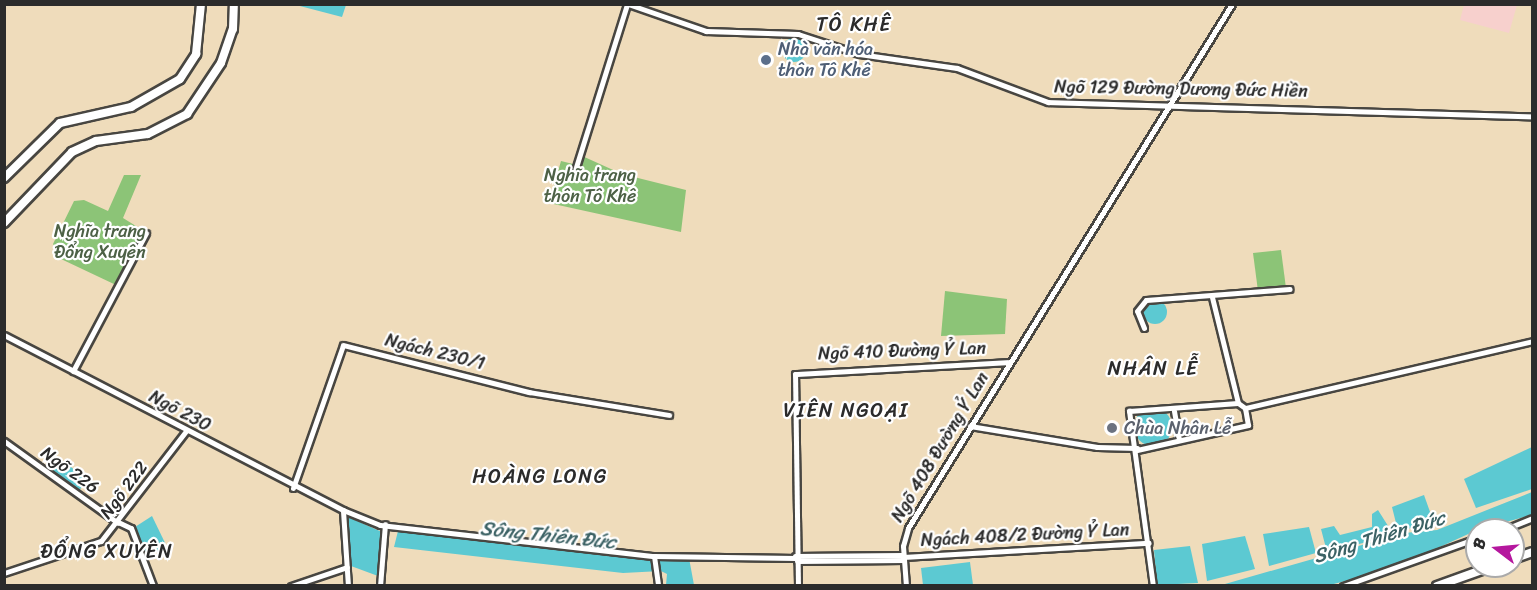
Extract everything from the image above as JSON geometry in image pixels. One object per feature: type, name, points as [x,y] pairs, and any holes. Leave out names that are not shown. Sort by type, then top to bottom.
[{"type":"main road","points":[[4,185],[15,170],[60,123],[131,107],[180,79],[196,54],[201,4]]},
{"type":"main road","points":[[4,223],[72,152],[96,141],[148,134],[187,114],[221,63],[233,29],[234,4]]},
{"type":"main road","points":[[4,178],[15,170]]},
{"type":"main road","points":[[1437,585],[1465,576]]},
{"type":"street","name":"Ngõ 129 Đường Dương Đức Hiền","points":[[627,4],[701,29],[798,34],[860,54],[957,68],[1048,102],[1171,103],[1533,116]]},
{"type":"street","points":[[576,167],[627,4]]},
{"type":"street","name":"Ngõ 408 Đường Ỷ Lan","points":[[906,585],[903,557],[908,528],[1008,362],[1232,4]]},
{"type":"street","points":[[73,371],[146,233]]},
{"type":"street","points":[[1144,328],[1137,314],[1143,301],[1290,289]]},
{"type":"street","points":[[970,426],[1097,447],[1137,449],[1248,425],[1245,408],[1238,403],[1212,297]]},
{"type":"street","name":"Ngõ 230","points":[[4,334],[293,488],[343,510],[385,524],[654,556]]},
{"type":"street","points":[[1245,408],[1533,341]]},
{"type":"street","name":"Ngách 230/1","points":[[293,488],[343,345],[529,392],[669,415]]},
{"type":"street","name":"Ngõ 410 Đường Ỷ Lan","points":[[798,585],[795,374],[1008,362]]},
{"type":"street","points":[[1153,585],[1137,449],[1129,411],[1150,407],[1174,411],[1238,403]]},
{"type":"street","points":[[1174,411],[1179,440]]},
{"type":"street","name":"Ngõ 222","points":[[4,573],[101,541],[118,523],[186,431]]},
{"type":"street","name":"Ngõ 226","points":[[4,441],[118,523],[131,528],[153,585]]},
{"type":"street","points":[[343,510],[348,585]]},
{"type":"street","points":[[380,585],[385,524]]},
{"type":"street","points":[[1343,585],[1465,542]]},
{"type":"street","name":"Ngách 408/2 Đường Ỷ Lan","points":[[654,556],[903,557],[1149,543]]},
{"type":"street","points":[[654,556],[658,585]]},
{"type":"street","points":[[291,585],[347,567]]},
{"type":"shaded area","points":[[1464,5],[1517,5],[1509,33],[1460,20]]},
{"type":"green space","name":"Nghĩa trang thôn Tô Khê","points":[[580,155],[622,174],[686,190],[681,232],[549,203],[561,161],[577,165]]},
{"type":"green space","name":"Nghĩa trang Đổng Xuyên","points":[[124,175],[141,175],[123,218],[144,231],[116,285],[61,259],[53,244],[74,201],[84,200],[108,211]]},
{"type":"green space","points":[[1281,250],[1286,288],[1258,291],[1253,253]]},
{"type":"green space","points":[[945,291],[1007,299],[1005,334],[941,336]]},
{"type":"water","points":[[346,4],[342,17],[296,5]]},
{"type":"water","points":[[789,38],[799,38],[806,45],[806,55],[799,62],[789,62],[782,55],[782,45]]},
{"type":"water","points":[[1155,300],[1160,301],[1166,307],[1166,317],[1160,323],[1155,324],[1150,323],[1144,317],[1143,312],[1144,307],[1150,301]]},
{"type":"water","points":[[1153,408],[1166,414],[1172,427],[1166,440],[1153,446],[1140,440],[1134,427],[1140,414]]},
{"type":"water","points":[[1532,447],[1532,489],[1476,508],[1464,479]]},
{"type":"water","points":[[56,456],[87,479],[79,491],[48,468]]},
{"type":"water","points":[[1532,492],[1531,515],[1520,518],[1467,518]]},
{"type":"water","points":[[1424,495],[1434,523],[1398,531],[1392,507]]},
{"type":"water","name":"Sông Thiên Đức","points":[[1378,510],[1390,529],[1387,537],[1327,552],[1321,529],[1334,526],[1340,535],[1372,527],[1372,514]]},
{"type":"water","points":[[152,516],[168,549],[146,555],[135,527]]},
{"type":"water","points":[[348,517],[382,532],[378,576],[351,566]]},
{"type":"water","points":[[1465,519],[1465,535],[1394,568],[1330,585],[1218,586],[1404,533],[1437,530]]},
{"type":"water","points":[[399,527],[646,560],[689,558],[694,585],[666,585],[667,574],[661,571],[623,573],[394,547]]},
{"type":"water","points":[[1309,527],[1316,553],[1269,566],[1263,534]]},
{"type":"water","points":[[1245,536],[1255,569],[1207,581],[1202,544]]},
{"type":"water","points":[[1190,546],[1198,583],[1157,585],[1154,550]]},
{"type":"water","points":[[970,562],[973,585],[923,585],[921,568]]},
{"type":"place","name":"Nhà văn hóa thôn Tô Khê","points":[[766,60]]},
{"type":"place","name":"Chùa Nhân Lễ","points":[[1112,428]]},
{"type":"district","name":"TÔ KHÊ","points":[[854,24]]},
{"type":"district","name":"NHÂN LỄ","points":[[1153,368]]},
{"type":"district","name":"VIÊN NGOẠI","points":[[846,410]]},
{"type":"district","name":"HOÀNG LONG","points":[[540,476]]},
{"type":"district","name":"ĐỔNG XUYÊN","points":[[107,551]]}]
